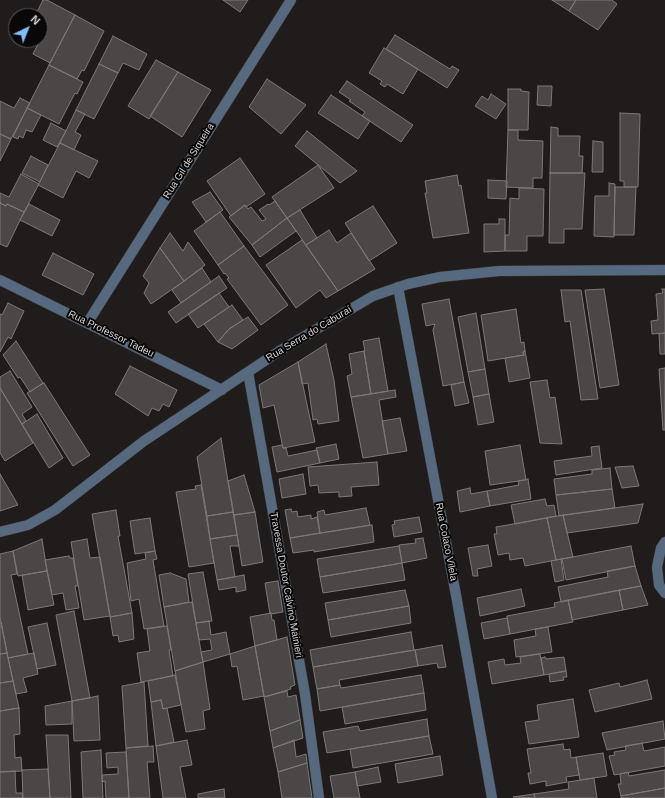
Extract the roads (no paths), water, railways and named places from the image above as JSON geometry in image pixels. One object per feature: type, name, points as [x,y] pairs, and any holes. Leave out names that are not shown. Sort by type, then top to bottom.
[{"type":"street","name":"Rua Gil de Siqueira","points":[[88,322],[291,0]]},
{"type":"street","name":"Rua Serra do Caburaí","points":[[0,532],[28,525],[55,510],[144,441],[281,350],[373,296],[408,284],[440,277],[499,271],[665,270]]},
{"type":"street","name":"Rua Professor Tadeu","points":[[0,280],[88,322],[222,390]]},
{"type":"street","name":"Rua Colaco Vilela","points":[[398,287],[492,798]]},
{"type":"street","name":"Travessa Doutor Calvino Mainieri","points":[[248,372],[305,694],[319,798]]},
{"type":"street","points":[[665,542],[661,548],[657,567],[659,585],[665,593]]}]
